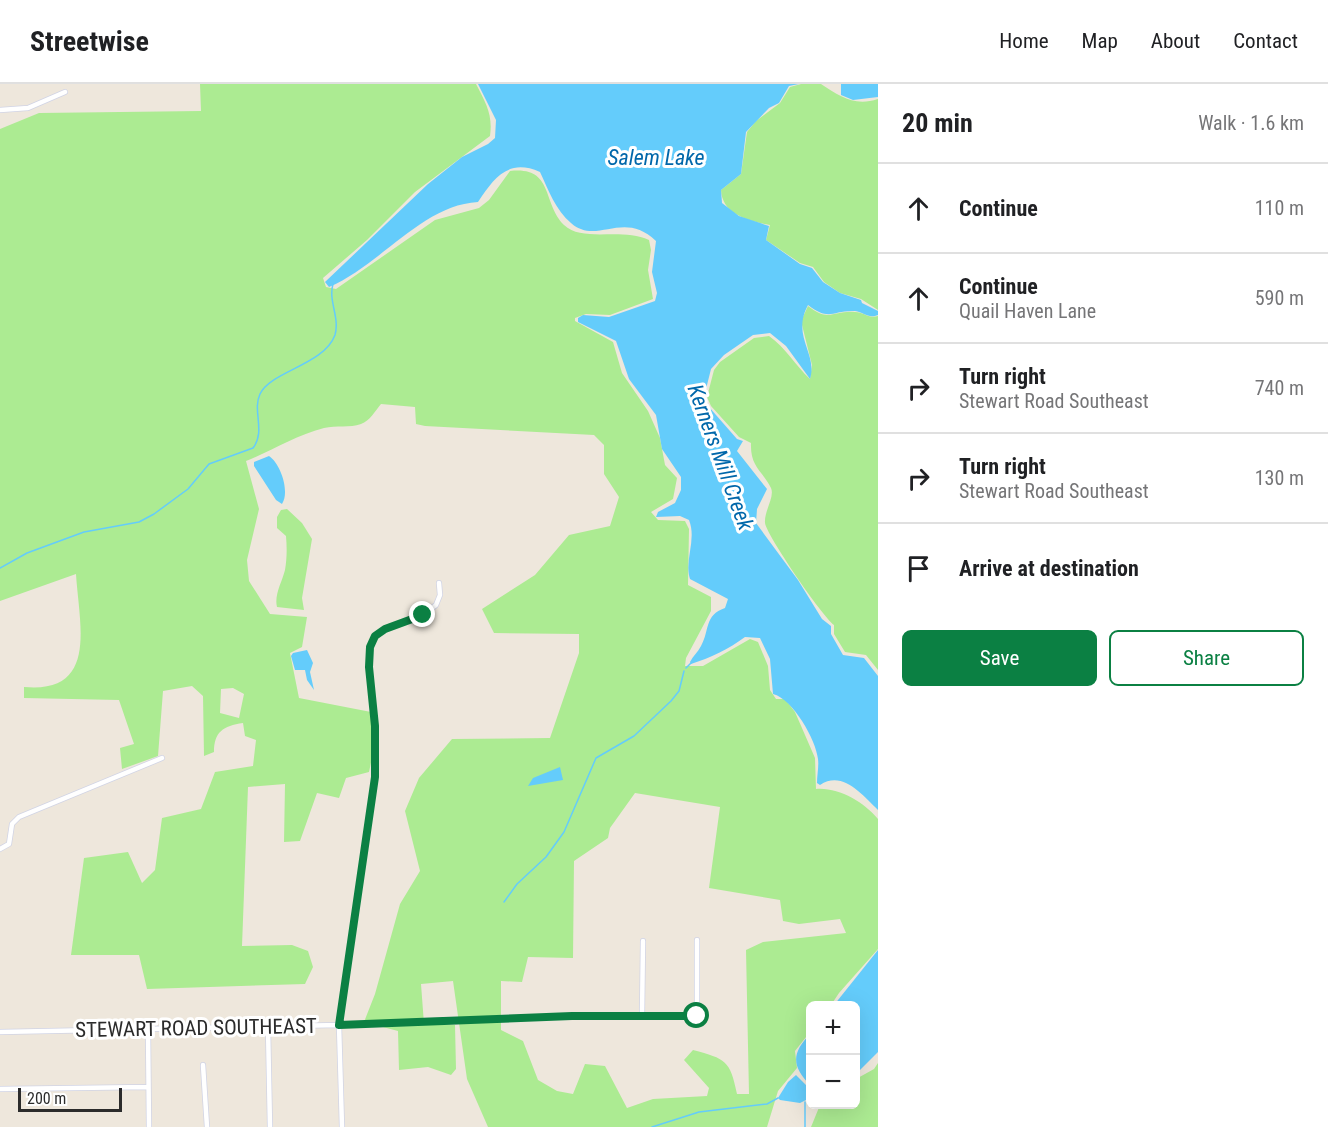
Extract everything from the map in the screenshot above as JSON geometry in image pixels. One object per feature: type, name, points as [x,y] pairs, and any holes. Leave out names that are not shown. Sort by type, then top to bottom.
[{"type":"street","points":[[0,110],[28,108],[65,92]]},
{"type":"street","name":"STEWART ROAD SOUTHEAST","points":[[0,1032],[339,1025],[375,777],[375,726],[369,667],[370,647],[375,636],[385,629],[423,615],[436,605],[440,595],[439,584]]},
{"type":"street","points":[[0,849],[9,844],[12,824],[19,817],[162,758]]},
{"type":"street","points":[[342,1127],[339,1025],[572,1016],[697,1016],[697,940]]},
{"type":"street","points":[[642,941],[642,1016]]},
{"type":"street","points":[[268,1027],[270,1127]]},
{"type":"street","points":[[148,1029],[149,1127]]},
{"type":"street","points":[[203,1065],[207,1127]]},
{"type":"street","points":[[0,1089],[148,1087]]},
{"type":"green space","points":[[200,84],[476,84],[490,115],[490,136],[415,192],[367,240],[323,278],[326,287],[336,289],[435,220],[479,208],[489,200],[510,171],[524,171],[534,174],[541,180],[557,216],[564,225],[572,230],[592,234],[638,236],[649,240],[651,250],[648,270],[653,299],[610,315],[586,314],[575,318],[575,321],[613,342],[622,373],[648,411],[660,438],[665,465],[677,478],[673,499],[651,512],[658,520],[685,521],[689,529],[688,585],[711,597],[711,611],[686,658],[685,666],[703,666],[750,639],[758,642],[768,666],[770,690],[776,699],[785,699],[795,712],[815,758],[816,789],[842,793],[866,807],[878,819],[878,949],[834,1001],[806,1001],[806,1037],[795,1051],[797,1068],[778,1091],[767,1127],[488,1127],[467,1079],[453,981],[421,984],[424,1024],[455,1025],[456,1069],[451,1075],[428,1067],[399,1070],[398,1031],[364,1022],[375,994],[400,904],[420,871],[405,811],[419,778],[452,739],[550,738],[579,653],[579,634],[494,633],[482,609],[535,575],[569,535],[610,526],[619,497],[604,474],[604,445],[594,435],[425,426],[416,424],[415,407],[381,404],[364,423],[314,431],[246,461],[259,509],[247,560],[249,581],[270,614],[307,617],[302,647],[290,653],[299,698],[371,712],[373,753],[369,772],[346,778],[339,798],[317,793],[300,841],[284,842],[285,784],[248,787],[242,946],[292,945],[308,951],[313,967],[305,984],[147,989],[139,955],[71,955],[84,858],[128,852],[142,883],[155,870],[162,818],[201,809],[215,772],[253,766],[256,740],[245,736],[243,723],[230,726],[218,735],[214,752],[204,756],[203,696],[192,686],[163,691],[158,756],[122,769],[120,748],[134,744],[119,700],[24,698],[24,687],[48,686],[64,679],[74,668],[81,634],[76,574],[0,601],[0,129],[39,113],[201,111]],"holes":[[[233,688],[244,694],[239,718],[220,713],[221,689]],[[635,793],[720,807],[709,888],[780,900],[783,921],[799,924],[840,919],[846,933],[763,942],[746,950],[749,1094],[737,1094],[732,1074],[720,1059],[693,1050],[684,1060],[709,1088],[707,1096],[653,1099],[627,1108],[605,1066],[585,1064],[573,1094],[557,1091],[538,1080],[523,1041],[501,1030],[501,981],[522,982],[528,957],[573,958],[574,861],[608,838],[610,828]]]},
{"type":"green space","points":[[801,84],[821,84],[854,101],[878,99],[878,310],[861,299],[840,293],[824,282],[813,267],[800,263],[766,240],[770,225],[738,215],[731,211],[722,198],[721,190],[741,174],[747,132],[756,121],[780,103],[790,87]]},
{"type":"green space","points":[[808,306],[827,315],[855,312],[871,317],[878,316],[878,670],[866,655],[845,652],[834,634],[834,625],[818,607],[785,559],[765,523],[772,492],[752,458],[751,443],[739,437],[711,406],[707,397],[714,370],[720,362],[754,338],[769,336],[810,379],[812,365],[801,321]]},
{"type":"green space","points":[[287,509],[302,523],[312,539],[302,598],[304,610],[277,607],[287,549],[286,536],[277,528],[277,517],[281,510]]},
{"type":"green space","points":[[878,1063],[878,1127],[811,1127],[818,1109],[860,1109],[860,1077],[874,1069]]},
{"type":"water","name":"Salem Lake","points":[[478,84],[799,84],[789,86],[779,103],[769,108],[746,132],[741,174],[721,190],[722,203],[739,216],[769,226],[766,240],[800,264],[812,268],[823,282],[840,293],[861,300],[862,303],[878,311],[878,315],[869,316],[855,311],[826,314],[808,305],[802,326],[811,361],[810,379],[786,346],[770,333],[753,335],[724,355],[711,369],[704,397],[709,407],[737,439],[743,441],[737,451],[767,489],[757,509],[756,523],[798,580],[822,619],[831,626],[831,634],[843,655],[864,658],[878,676],[878,810],[852,786],[844,782],[837,780],[820,785],[817,783],[818,759],[813,742],[796,712],[781,697],[773,694],[770,659],[760,638],[745,637],[712,656],[691,664],[690,662],[704,640],[711,619],[718,611],[725,608],[728,599],[690,579],[688,565],[692,535],[689,520],[680,516],[656,517],[658,512],[675,503],[681,490],[681,477],[662,449],[656,415],[629,379],[616,341],[578,322],[578,318],[583,315],[609,317],[655,301],[657,293],[652,272],[656,241],[644,232],[632,228],[621,227],[591,231],[581,229],[571,223],[561,212],[540,172],[519,167],[496,178],[478,202],[438,213],[348,277],[329,287],[325,282],[428,184],[462,157],[495,138],[496,120]]},
{"type":"water","points":[[841,84],[878,84],[878,97],[853,100],[841,95]]},
{"type":"water","points":[[269,456],[277,465],[283,478],[285,493],[282,504],[276,500],[254,466],[254,462]]},
{"type":"water","points":[[307,650],[313,663],[310,672],[314,690],[307,680],[305,670],[295,670],[291,656],[293,653]]},
{"type":"water","points":[[560,767],[563,780],[528,786],[533,778]]},
{"type":"water","points":[[878,950],[878,1052],[860,1070],[860,1001],[837,1001]]},
{"type":"water","points":[[806,1039],[806,1080],[799,1071],[796,1059]]},
{"type":"water","points":[[796,1075],[806,1085],[806,1100],[800,1103],[778,1098],[788,1082]]},
{"type":"waterway","points":[[0,568],[27,553],[84,532],[139,522],[188,489],[209,464],[253,448],[257,441],[259,428],[257,407],[260,394],[275,379],[320,354],[335,335],[333,284]]},
{"type":"waterway","points":[[686,668],[692,662]]},
{"type":"waterway","points":[[504,902],[517,884],[546,857],[564,832],[596,758],[634,736],[671,701],[679,691],[684,671]]},
{"type":"waterway","points":[[652,1127],[699,1112],[767,1104],[778,1098]]},
{"type":"waterway","points":[[805,1102],[805,1127]]},
{"type":"route","points":[[423,615],[395,623],[385,629],[375,636],[370,647],[369,667],[375,726],[375,777],[339,1025],[519,1020],[564,1016],[697,1016]]},
{"type":"water label","name":"Kerners Mill Creek","points":[[721,457]]}]
